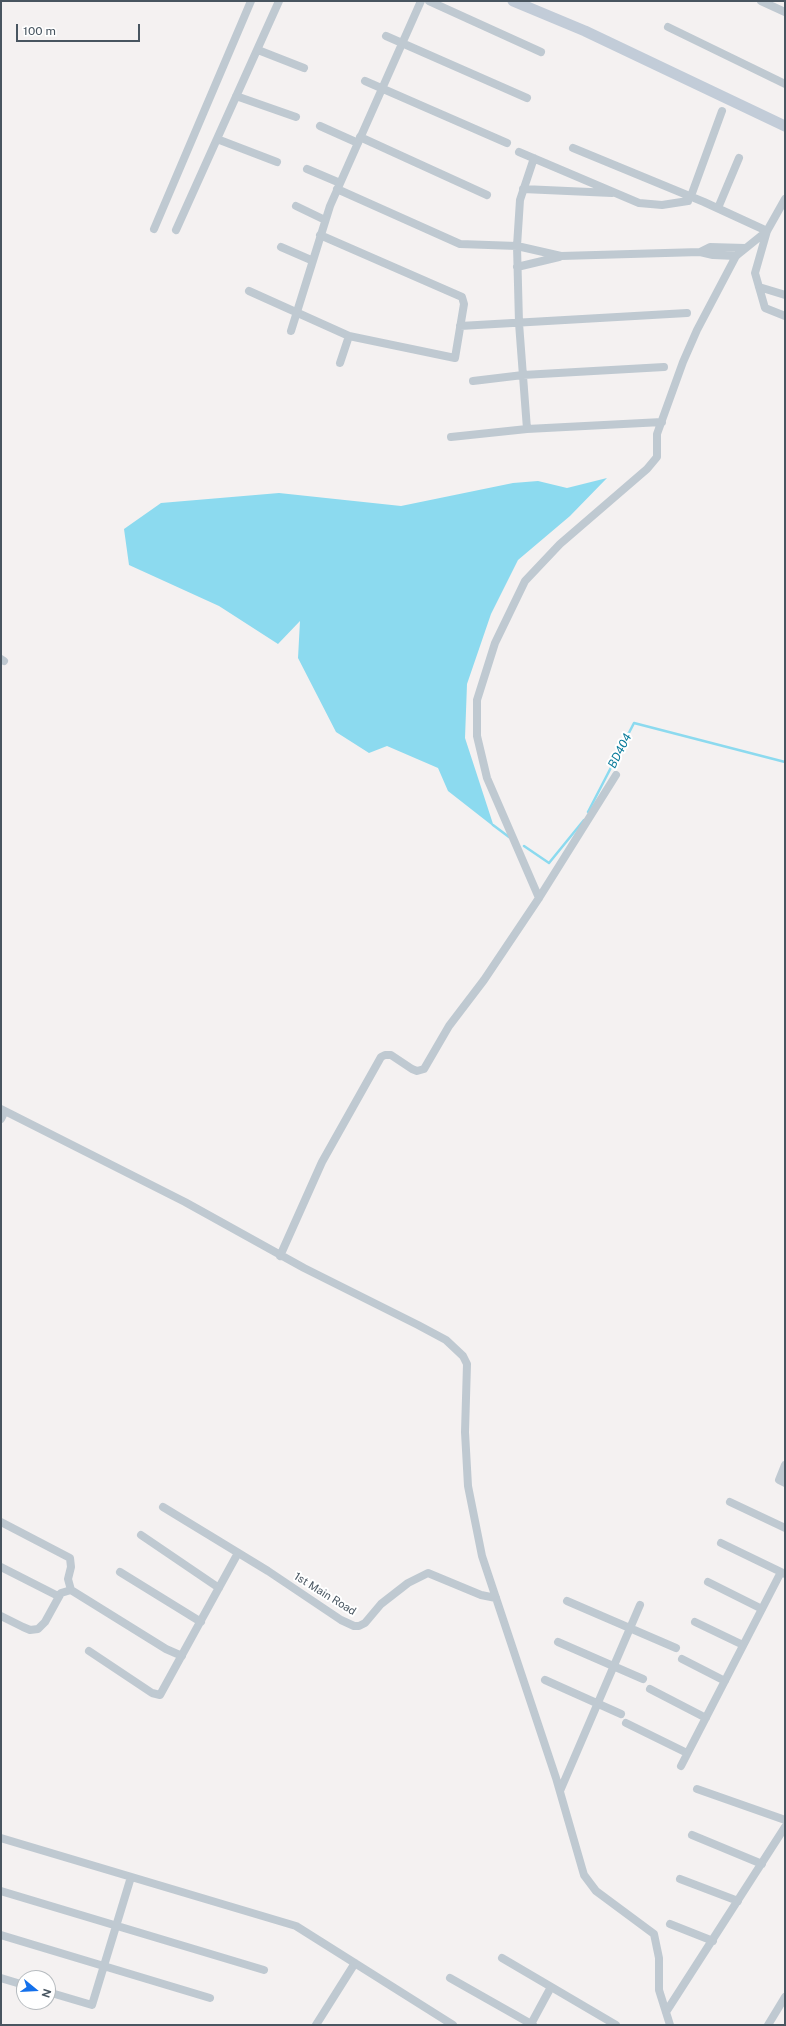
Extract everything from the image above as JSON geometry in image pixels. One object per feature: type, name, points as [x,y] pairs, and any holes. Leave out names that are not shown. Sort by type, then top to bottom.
[{"type":"street","points":[[154,229],[251,1]]},
{"type":"street","points":[[176,230],[279,1]]},
{"type":"street","points":[[291,331],[311,260],[325,220],[359,140],[422,1]]},
{"type":"street","points":[[429,1],[541,52]]},
{"type":"street","points":[[513,1],[585,31],[785,126]]},
{"type":"street","points":[[761,1],[785,12]]},
{"type":"street","points":[[668,27],[785,84]]},
{"type":"street","points":[[386,36],[527,98]]},
{"type":"street","points":[[258,50],[304,68]]},
{"type":"street","points":[[365,81],[507,143]]},
{"type":"street","points":[[236,96],[296,117]]},
{"type":"street","points":[[689,199],[722,111]]},
{"type":"street","points":[[320,126],[359,140],[487,195]]},
{"type":"street","points":[[217,139],[278,162]]},
{"type":"street","points":[[573,148],[689,199],[718,208],[767,231]]},
{"type":"street","points":[[519,152],[639,203],[649,204],[689,199]]},
{"type":"street","points":[[527,429],[519,323],[517,246],[520,200],[534,158]]},
{"type":"street","points":[[718,208],[739,158]]},
{"type":"street","points":[[307,169],[460,244],[517,246],[561,256]]},
{"type":"street","points":[[523,189],[616,193]]},
{"type":"street","points":[[785,199],[767,231],[755,273],[765,308],[785,316]]},
{"type":"street","points":[[296,206],[325,220]]},
{"type":"street","points":[[539,898],[487,778],[477,736],[477,700],[495,644],[525,581],[560,544],[647,469],[657,457],[657,434],[682,362],[697,330],[736,256],[767,231]]},
{"type":"street","points":[[249,291],[349,336],[454,358],[464,304],[462,297],[320,235]]},
{"type":"street","points":[[700,252],[710,246],[745,248]]},
{"type":"street","points":[[281,247],[311,260]]},
{"type":"street","points":[[517,267],[561,256],[700,252],[713,255],[736,256]]},
{"type":"street","points":[[759,287],[785,295]]},
{"type":"street","points":[[460,326],[687,313]]},
{"type":"street","points":[[340,363],[349,336]]},
{"type":"street","points":[[473,381],[523,375],[664,367]]},
{"type":"street","points":[[451,437],[527,429],[662,422]]},
{"type":"street","points":[[280,1256],[322,1162],[381,1057],[391,1055],[417,1071],[424,1068],[449,1026],[484,980],[539,898],[616,776]]},
{"type":"street","points":[[1,1120],[3,1110],[185,1202],[280,1256],[446,1340],[463,1356],[467,1364],[465,1432],[468,1486],[482,1556],[560,1791],[584,1875],[596,1892],[654,1934],[659,1958],[660,1990],[670,2025]]},
{"type":"street","points":[[785,1465],[779,1480],[785,1484]]},
{"type":"street","points":[[730,1502],[785,1528]]},
{"type":"street","name":"1st Main Road","points":[[163,1507],[238,1553],[341,1620],[354,1626],[359,1626],[365,1623],[381,1604],[408,1583],[428,1573],[480,1596],[496,1598]]},
{"type":"street","points":[[1,1522],[70,1558],[71,1567],[68,1579],[71,1590]]},
{"type":"street","points":[[141,1535],[219,1588]]},
{"type":"street","points":[[681,1766],[762,1609],[783,1573],[721,1543]]},
{"type":"street","points":[[89,1651],[152,1693],[160,1695],[238,1553]]},
{"type":"street","points":[[1,1567],[58,1596]]},
{"type":"street","points":[[120,1572],[201,1622]]},
{"type":"street","points":[[708,1582],[762,1609]]},
{"type":"street","points":[[1,1616],[30,1630],[38,1630],[45,1622],[58,1596],[64,1591],[71,1590],[166,1650],[182,1656]]},
{"type":"street","points":[[567,1601],[676,1648]]},
{"type":"street","points":[[560,1791],[640,1605]]},
{"type":"street","points":[[695,1622],[743,1645]]},
{"type":"street","points":[[558,1642],[643,1679]]},
{"type":"street","points":[[682,1659],[725,1681]]},
{"type":"street","points":[[545,1680],[621,1714]]},
{"type":"street","points":[[650,1689],[706,1718]]},
{"type":"street","points":[[626,1723],[687,1753]]},
{"type":"street","points":[[697,1789],[785,1820]]},
{"type":"street","points":[[666,2012],[785,1827]]},
{"type":"street","points":[[692,1835],[762,1864]]},
{"type":"street","points":[[1,1838],[296,1926],[453,2025]]},
{"type":"street","points":[[56,1994],[92,2005],[131,1877]]},
{"type":"street","points":[[680,1879],[738,1901]]},
{"type":"street","points":[[1,1891],[264,1970]]},
{"type":"street","points":[[670,1924],[713,1941]]},
{"type":"street","points":[[1,1935],[210,1998]]},
{"type":"street","points":[[502,1958],[616,2025]]},
{"type":"street","points":[[316,2025],[355,1963]]},
{"type":"street","points":[[1,1978],[16,1983]]},
{"type":"street","points":[[450,1978],[532,2024],[552,1987]]},
{"type":"street","points":[[768,2025],[785,1997]]},
{"type":"water","points":[[607,478],[570,516],[518,560],[491,614],[467,684],[465,738],[494,827],[448,791],[438,768],[387,746],[369,753],[336,732],[298,658],[300,621],[278,644],[219,606],[129,565],[124,529],[161,503],[279,493],[401,506],[513,483],[538,481],[567,488]]},
{"type":"waterway","name":"BD404","points":[[588,812],[634,723],[785,762]]},
{"type":"waterway","name":"BD404","points":[[524,846],[549,863],[584,820]]},
{"type":"waterway","name":"BD404","points":[[493,825],[509,837]]}]
